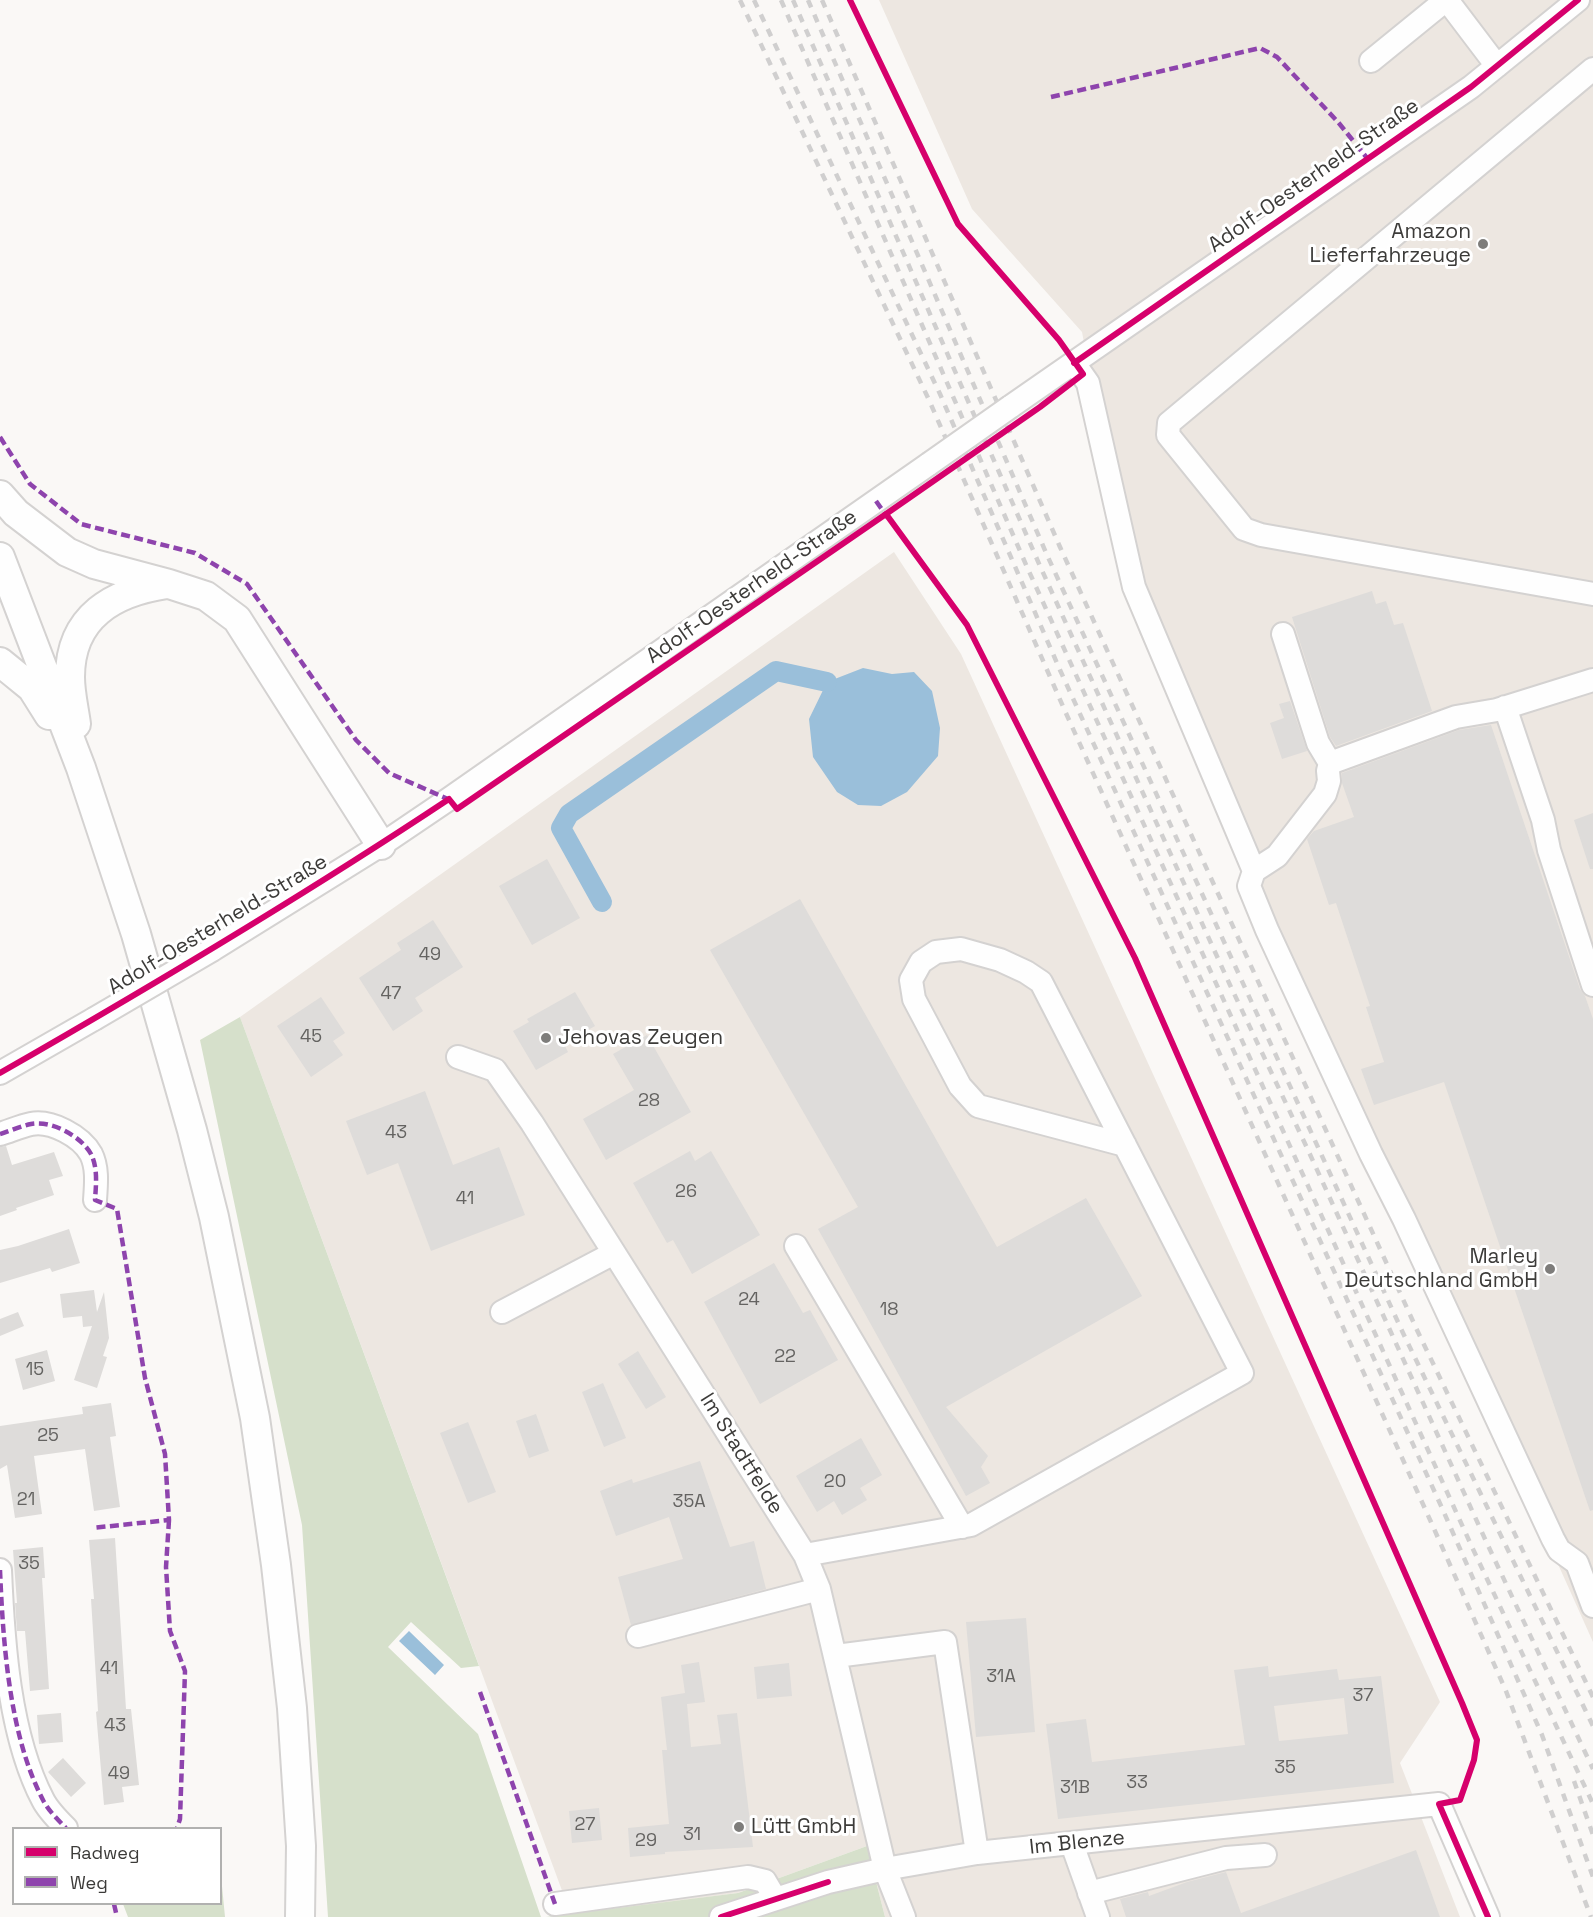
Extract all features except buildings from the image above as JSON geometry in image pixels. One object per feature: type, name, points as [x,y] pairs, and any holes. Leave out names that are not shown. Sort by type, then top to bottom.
[{"type":"main road","points":[[0,495],[16,513],[68,552],[94,564],[207,596],[237,619],[381,844]]},
{"type":"main road","points":[[0,557],[81,768],[139,945],[192,1130],[214,1217],[255,1418],[276,1565],[292,1708],[301,1846],[300,1917]]},
{"type":"main road","points":[[81,768],[70,676],[75,647],[84,627],[97,610],[121,595],[169,584]]},
{"type":"main road","points":[[0,662],[32,688],[81,768]]},
{"type":"street","points":[[1371,61],[1447,0],[1497,66]]},
{"type":"street","name":"Adolf-Oesterheld-Straße","points":[[0,1073],[212,950],[449,799],[1471,87],[1578,0]]},
{"type":"street","points":[[1593,69],[1168,423],[1168,435],[1244,529],[1261,535],[1593,594]]},
{"type":"street","points":[[1074,363],[1088,383],[1134,587],[1254,871]]},
{"type":"street","points":[[1283,634],[1318,743],[1330,763],[1329,781],[1325,794],[1277,856],[1254,871],[1249,886],[1267,930],[1371,1154],[1404,1219],[1558,1550],[1585,1562],[1593,1606]]},
{"type":"street","points":[[1330,763],[1456,717],[1505,707],[1593,680]]},
{"type":"street","points":[[1505,707],[1543,820],[1549,850],[1593,985]]},
{"type":"street","points":[[805,1555],[971,1525],[1242,1373],[1125,1145],[1041,982],[1000,960],[961,949],[936,952],[921,962],[911,980],[914,999],[960,1086],[978,1106],[1125,1145]]},
{"type":"street","name":"Im Stadtfelde","points":[[458,1057],[495,1070],[532,1123],[805,1555],[819,1588],[885,1869],[904,1917]]},
{"type":"street","points":[[0,1134],[31,1124],[43,1124],[57,1128],[78,1140],[91,1154],[96,1172],[95,1200]]},
{"type":"street","points":[[796,1246],[962,1527]]},
{"type":"street","points":[[502,1312],[614,1253]]},
{"type":"street","points":[[0,1570],[3,1638],[20,1742],[43,1801],[65,1827]]},
{"type":"street","points":[[638,1636],[819,1588]]},
{"type":"street","points":[[836,1656],[945,1642],[977,1853]]},
{"type":"street","name":"Im Blenze","points":[[721,1917],[828,1882],[885,1869],[977,1853],[1439,1804],[1488,1917]]},
{"type":"street","points":[[1072,1844],[1098,1917]]},
{"type":"street","points":[[1089,1893],[1226,1858],[1265,1855]]},
{"type":"street","points":[[555,1904],[748,1877],[765,1881],[775,1899]]},
{"type":"shaded area","points":[[879,0],[1593,0],[1593,1642],[1139,632],[1082,332],[972,209]]},
{"type":"shaded area","points":[[894,552],[961,654],[1440,1702],[1400,1763],[1460,1917],[885,1917],[867,1846],[738,1893],[571,1915],[240,1017]]},
{"type":"green space","points":[[240,1017],[479,1666],[461,1668],[411,1622],[388,1647],[478,1734],[541,1917],[328,1917],[302,1525],[200,1040]]},
{"type":"green space","points":[[867,1846],[885,1917],[546,1917],[738,1893]]},
{"type":"green space","points":[[222,1886],[225,1917],[128,1917],[123,1905],[222,1905]]},
{"type":"water","points":[[863,668],[892,674],[914,672],[932,691],[940,728],[938,756],[907,792],[881,806],[858,805],[837,792],[813,757],[809,719],[827,682]]},
{"type":"water","points":[[409,1631],[444,1665],[435,1675],[399,1641]]},
{"type":"waterway","points":[[602,902],[561,828],[569,814],[776,671],[827,682]]},
{"type":"railway","points":[[740,0],[929,400],[1065,711],[1431,1522],[1506,1691],[1591,1917]]},
{"type":"railway","points":[[754,0],[940,394],[1060,670],[1442,1508],[1542,1735],[1593,1877]]},
{"type":"railway","points":[[781,0],[1027,567],[1472,1547],[1593,1804]]},
{"type":"railway","points":[[793,0],[1040,566],[1230,985],[1593,1769]]},
{"type":"railway","points":[[808,0],[1047,555],[1403,1333],[1593,1726]]},
{"type":"railway","points":[[822,0],[1060,547],[1417,1330],[1593,1697]]},
{"type":"railway","points":[[1574,1781],[1593,1835]]},
{"type":"marked path","points":[[1051,97],[1260,48],[1277,57],[1338,122],[1367,158]]},
{"type":"marked path","points":[[0,437],[30,484],[81,524],[195,553],[247,584],[356,740],[389,773],[450,800]]},
{"type":"marked path","points":[[876,501],[888,518]]},
{"type":"marked path","points":[[0,1134],[39,1123],[56,1127],[73,1136],[86,1147],[93,1159],[96,1177],[95,1200],[117,1209],[145,1378],[165,1454],[169,1520],[92,1528]]},
{"type":"marked path","points":[[169,1520],[166,1567],[170,1631],[185,1671],[180,1819],[177,1827]]},
{"type":"marked path","points":[[0,1570],[6,1657],[15,1718],[22,1747],[43,1800],[65,1827]]},
{"type":"marked path","points":[[480,1692],[555,1904]]},
{"type":"marked path","points":[[114,1905],[117,1917]]},
{"type":"cycle path","points":[[0,1073],[227,940],[449,799],[457,809],[1040,407],[1083,374],[1059,340],[958,224],[850,0]]},
{"type":"cycle path","points":[[1074,363],[1471,87],[1578,0]]},
{"type":"cycle path","points":[[886,514],[967,625],[1135,958],[1462,1703],[1477,1740],[1474,1760],[1460,1800],[1439,1804],[1488,1917]]},
{"type":"cycle path","points":[[721,1917],[828,1882]]},
{"type":"place","name":"Amazon Lieferfahrzeuge","points":[[1483,244]]},
{"type":"place","name":"Jehovas Zeugen","points":[[546,1038]]},
{"type":"place","name":"Marley Deutschland GmbH","points":[[1550,1269]]},
{"type":"place","name":"Lütt GmbH","points":[[739,1827]]}]
